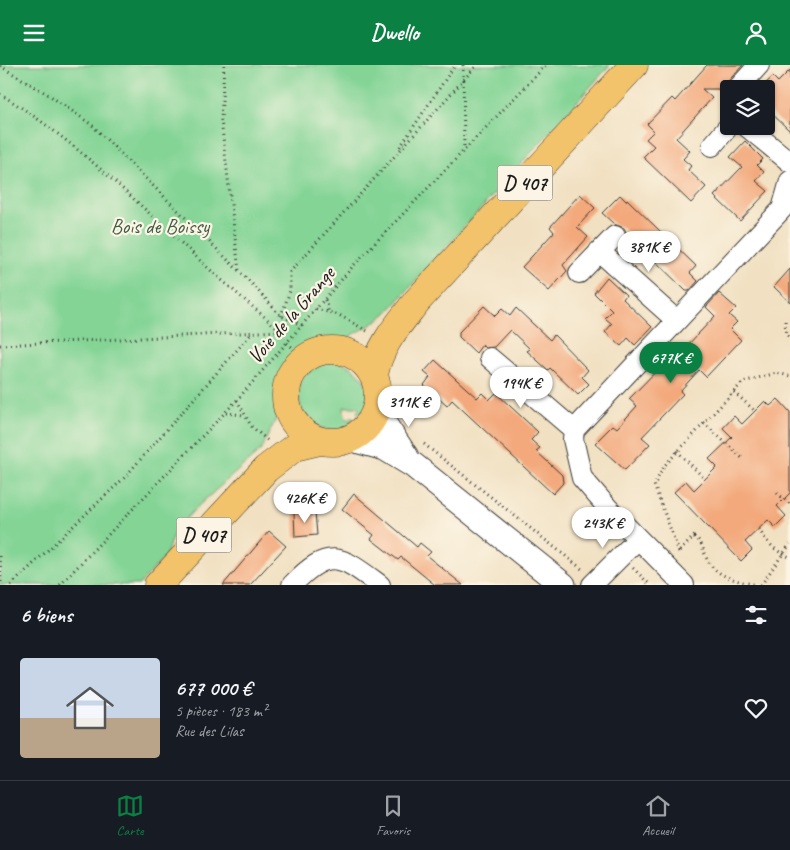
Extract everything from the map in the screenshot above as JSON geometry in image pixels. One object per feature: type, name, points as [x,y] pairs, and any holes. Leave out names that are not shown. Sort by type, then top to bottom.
[{"type":"main road","name":"D 407","points":[[383,377],[377,359],[386,341],[417,301],[634,65]]},
{"type":"main road","name":"D 407","points":[[342,351],[373,335],[417,301]]},
{"type":"main road","points":[[297,351],[342,351],[357,357],[383,377],[378,390],[385,408],[364,431],[352,439],[336,443],[320,441],[311,437],[296,425],[287,407],[287,391],[297,351]]},
{"type":"main road","name":"D 407","points":[[250,485],[274,446],[287,407]]},
{"type":"main road","name":"D 407","points":[[158,585],[250,485],[288,452],[302,444],[320,441]]},
{"type":"street","points":[[745,80],[759,65]]},
{"type":"street","points":[[712,146],[721,135]]},
{"type":"street","points":[[757,135],[790,162]]},
{"type":"street","points":[[574,430],[782,209],[790,181]]},
{"type":"street","points":[[580,273],[615,236]]},
{"type":"street","points":[[600,251],[676,320]]},
{"type":"street","points":[[490,358],[574,430],[582,478],[638,539],[684,585]]},
{"type":"street","points":[[385,408],[394,441],[418,454],[563,585]]},
{"type":"street","points":[[352,439],[418,454]]},
{"type":"street","points":[[594,583],[638,539]]},
{"type":"street","points":[[292,585],[312,566],[336,559],[346,560],[380,585]]},
{"type":"path","points":[[224,65],[221,121],[239,271]]},
{"type":"path","points":[[397,153],[409,131],[455,65]]},
{"type":"path","points":[[463,65],[464,150]]},
{"type":"path","points":[[280,316],[290,291],[290,272],[477,65]]},
{"type":"path","name":"Voie de la Grange","points":[[60,585],[237,401],[297,351],[302,325],[355,264],[546,65]]},
{"type":"path","points":[[0,66],[49,95],[92,125],[239,271],[280,316],[302,325]]},
{"type":"path","points":[[0,94],[36,116],[103,171],[198,259],[281,331]]},
{"type":"path","points":[[325,299],[330,313]]},
{"type":"path","points":[[316,309],[359,325],[373,335]]},
{"type":"path","points":[[0,345],[281,331],[291,320]]},
{"type":"path","points":[[786,321],[786,334],[790,338]]},
{"type":"path","points":[[12,585],[124,478],[252,333]]},
{"type":"path","points":[[679,552],[654,485],[665,465],[742,382],[776,373],[790,376]]},
{"type":"path","points":[[383,377],[385,408]]},
{"type":"path","points":[[734,392],[755,411]]},
{"type":"path","points":[[237,401],[251,426],[274,446]]},
{"type":"path","points":[[225,413],[244,415]]},
{"type":"path","points":[[704,423],[742,458]]},
{"type":"path","points":[[677,451],[703,477]]},
{"type":"path","points":[[418,454],[594,583]]},
{"type":"path","points":[[777,493],[790,504]]},
{"type":"path","points":[[759,529],[765,540],[782,554],[790,557]]},
{"type":"path","points":[[666,567],[696,535],[701,541],[710,565],[720,574],[757,585]]},
{"type":"path","points":[[761,585],[790,544]]},
{"type":"path","points":[[0,556],[1,585]]},
{"type":"path","points":[[631,567],[650,585]]},
{"type":"green space","name":"Bois de Boissy","points":[[0,65],[610,65],[387,313],[369,326],[341,341],[315,347],[290,361],[275,389],[276,419],[261,450],[198,506],[175,530],[165,557],[139,585],[0,585]]},
{"type":"green space","points":[[330,361],[350,366],[363,379],[367,387],[368,397],[361,416],[357,413],[359,408],[344,407],[347,420],[352,417],[356,422],[338,430],[322,429],[310,421],[302,409],[299,395],[302,380],[312,368]]},
{"type":"building","points":[[707,65],[743,65],[729,80],[720,80],[720,89],[702,89],[712,98],[676,138],[690,151],[683,159],[691,166],[688,170],[706,187],[691,203],[643,157],[654,146],[646,139],[654,131],[647,124],[672,98],[675,101]]},
{"type":"building","points":[[790,70],[790,131],[775,117],[775,80],[770,80],[773,77],[778,82]]},
{"type":"building","points":[[745,141],[763,159],[757,165],[764,172],[756,181],[768,191],[740,221],[714,196],[742,167],[730,157]]},
{"type":"building","points":[[580,194],[595,208],[577,227],[588,237],[563,265],[567,271],[549,291],[522,267],[554,232],[550,227]]},
{"type":"building","points":[[620,195],[626,201],[627,199],[696,266],[690,273],[698,281],[689,291],[686,291],[651,257],[649,259],[642,252],[636,258],[624,246],[630,240],[624,228],[614,224],[602,213]]},
{"type":"building","points":[[790,269],[790,302],[774,287]]},
{"type":"building","points":[[607,277],[626,295],[623,299],[652,327],[635,345],[628,338],[621,346],[605,332],[612,324],[605,318],[612,311],[594,293]]},
{"type":"building","points":[[719,293],[736,308],[729,315],[737,322],[730,329],[741,340],[706,377],[699,370],[680,391],[683,394],[642,437],[650,444],[625,470],[595,443],[613,425],[617,428],[637,406],[629,399],[664,363],[668,366],[715,316],[706,307]]},
{"type":"building","points":[[484,306],[495,316],[502,309],[510,316],[516,308],[550,340],[554,335],[588,370],[582,377],[589,384],[578,395],[550,368],[548,370],[527,351],[530,349],[510,330],[494,347],[485,348],[482,345],[476,353],[459,337],[459,332]]},
{"type":"building","points":[[435,360],[477,398],[482,393],[489,400],[496,393],[538,432],[531,440],[540,448],[536,451],[562,475],[563,483],[553,494],[452,400],[447,406],[424,385],[430,377],[424,372]]},
{"type":"building","points":[[778,399],[790,412],[790,493],[777,506],[786,516],[775,527],[768,520],[745,542],[752,550],[741,561],[674,492],[686,481],[694,490],[717,467],[709,459],[732,437],[723,428],[734,416],[742,424],[765,401],[770,406]]},
{"type":"building","points":[[354,494],[417,547],[420,543],[431,552],[427,556],[463,585],[435,585],[401,557],[398,560],[371,539],[374,535],[342,509]]},
{"type":"building","points":[[315,512],[317,535],[295,537],[294,513]]},
{"type":"building","points":[[269,531],[286,546],[250,585],[223,585]]}]
